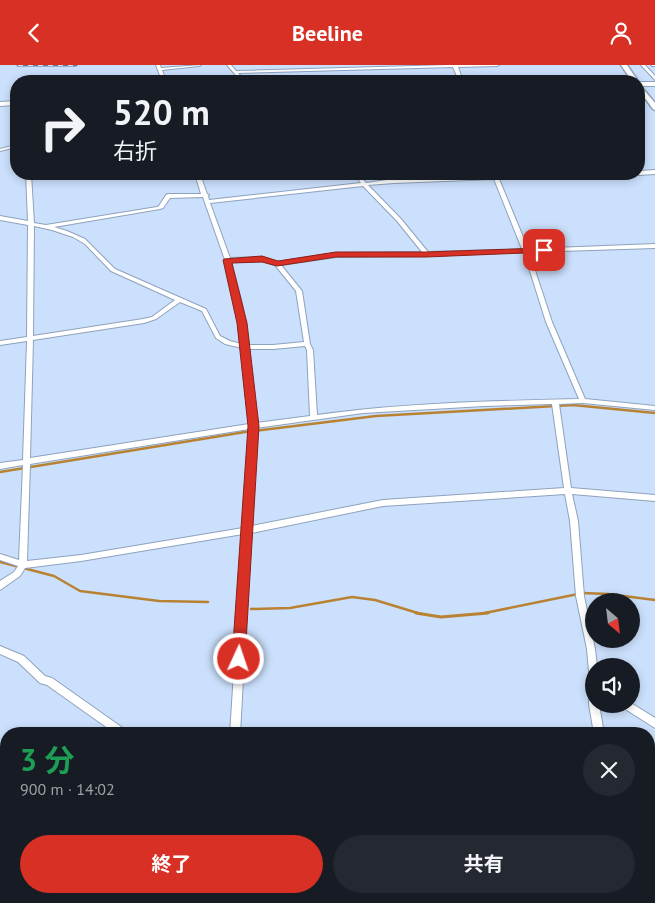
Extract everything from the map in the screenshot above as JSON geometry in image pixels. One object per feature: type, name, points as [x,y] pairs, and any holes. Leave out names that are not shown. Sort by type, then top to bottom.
[{"type":"main road","points":[[645,94],[655,108]]},
{"type":"street","points":[[159,67],[199,65]]},
{"type":"street","points":[[229,65],[238,75]]},
{"type":"street","points":[[235,72],[497,65]]},
{"type":"street","points":[[643,65],[655,79]]},
{"type":"street","points":[[21,567],[30,340],[31,224],[28,180]]},
{"type":"street","points":[[200,180],[228,260],[239,303],[246,347],[253,430],[235,727]]},
{"type":"street","points":[[361,180],[399,220],[426,254]]},
{"type":"street","points":[[209,202],[364,183],[413,180]]},
{"type":"street","points":[[497,180],[526,251],[550,322],[583,401]]},
{"type":"street","points":[[42,227],[158,208],[161,207],[168,196],[206,195]]},
{"type":"street","points":[[0,218],[42,227],[83,241],[104,263],[114,270],[204,310],[218,337],[246,347],[307,344]]},
{"type":"street","points":[[228,260],[262,259],[277,264],[336,255],[426,254],[655,246]]},
{"type":"street","points":[[277,264],[299,291],[307,344],[310,350],[314,417]]},
{"type":"street","points":[[0,343],[30,340],[144,321],[154,318],[180,299]]},
{"type":"street","points":[[0,466],[26,466],[253,430],[314,417],[417,407],[556,404],[583,401],[655,408]]},
{"type":"street","points":[[556,404],[574,521],[580,593],[591,658]]},
{"type":"street","points":[[0,586],[21,567],[247,530],[382,503],[568,491],[655,498]]},
{"type":"street","points":[[0,557],[21,567]]},
{"type":"street","points":[[0,650],[21,659],[43,680],[49,681],[114,727]]},
{"type":"street","points":[[596,713],[598,727]]},
{"type":"street","points":[[639,713],[655,723]]},
{"type":"waterway","points":[[0,472],[245,432],[376,416],[573,405],[655,413]]},
{"type":"waterway","points":[[0,562],[54,576],[80,591],[159,601],[208,602]]},
{"type":"waterway","points":[[483,613],[583,593],[655,600]]},
{"type":"waterway","points":[[251,609],[290,608],[352,597],[375,600],[420,614]]},
{"type":"waterway","points":[[420,614],[441,617],[483,613]]},
{"type":"waterway","points":[[483,613],[488,613]]},
{"type":"railway","points":[[18,65],[76,65]]},
{"type":"route","points":[[239,659],[253,426],[245,341],[239,303],[228,260],[265,259],[277,264],[304,258],[318,259],[336,255],[544,250]]}]
